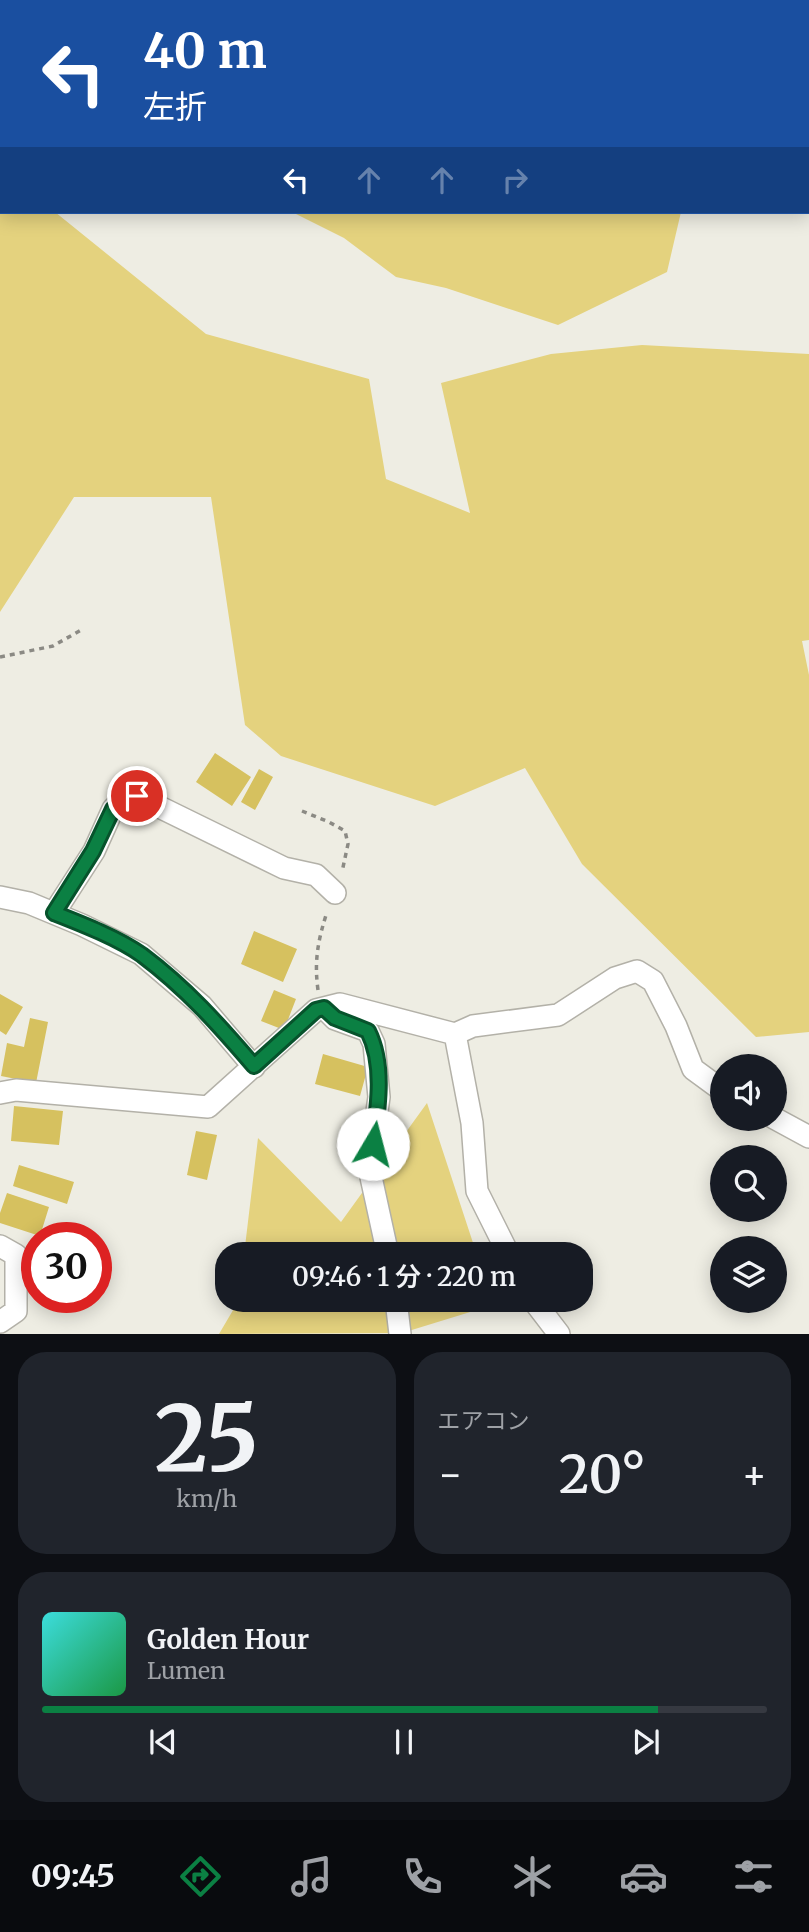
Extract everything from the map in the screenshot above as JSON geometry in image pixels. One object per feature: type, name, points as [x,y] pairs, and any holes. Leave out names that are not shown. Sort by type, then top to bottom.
[{"type":"street","points":[[54,913],[93,851],[113,809],[122,800],[137,796],[284,868],[317,875],[335,893]]},
{"type":"street","points":[[0,897],[29,903],[54,913],[141,954],[202,1006],[254,1066]]},
{"type":"street","points":[[0,1093],[16,1090],[208,1107],[316,1010],[340,1004],[455,1034],[473,1026],[558,1015],[615,978],[637,971],[653,981],[676,1026],[693,1069],[710,1081]]},
{"type":"street","points":[[324,1008],[335,1018],[368,1031],[374,1044],[379,1097],[369,1168],[385,1242]]},
{"type":"street","points":[[455,1034],[472,1123],[477,1191],[502,1242]]},
{"type":"street","points":[[787,1125],[809,1137]]},
{"type":"street","points":[[0,1246],[16,1255],[16,1311],[0,1322]]},
{"type":"street","points":[[397,1312],[400,1334]]},
{"type":"street","points":[[542,1312],[559,1334]]},
{"type":"path","points":[[0,657],[52,646],[81,631]]},
{"type":"shaded area","points":[[0,214],[57,214],[206,334],[369,379],[386,479],[470,513],[441,383],[551,354],[642,345],[809,354],[809,640],[802,641],[809,675],[809,1032],[756,1037],[582,864],[525,768],[435,806],[281,756],[245,725],[211,497],[74,497],[0,612]]},
{"type":"shaded area","points":[[296,214],[681,214],[667,272],[558,325],[446,288],[396,277],[344,238]]},
{"type":"shaded area","points":[[427,1103],[473,1242],[246,1242],[258,1138],[341,1222]]},
{"type":"shaded area","points":[[232,1312],[470,1312],[402,1333],[219,1334]]},
{"type":"building","points":[[215,753],[251,777],[232,806],[196,782]]},
{"type":"building","points":[[259,769],[273,777],[255,810],[241,802]]},
{"type":"building","points":[[254,931],[297,949],[283,982],[241,964]]},
{"type":"building","points":[[274,990],[296,999],[284,1030],[261,1021]]},
{"type":"building","points":[[0,994],[23,1007],[6,1035],[0,1031]]},
{"type":"building","points":[[30,1018],[48,1022],[36,1083],[1,1076],[7,1043],[24,1047]]},
{"type":"building","points":[[323,1054],[368,1067],[360,1096],[315,1084]]},
{"type":"building","points":[[14,1106],[63,1111],[59,1145],[11,1141]]},
{"type":"building","points":[[196,1131],[217,1135],[207,1180],[187,1175]]},
{"type":"building","points":[[19,1165],[74,1182],[67,1204],[13,1186]]},
{"type":"building","points":[[7,1193],[49,1207],[44,1222],[21,1222],[21,1230],[0,1223],[0,1213]]},
{"type":"route","points":[[137,796],[122,800],[113,809],[93,851],[54,913],[141,954],[202,1006],[254,1066],[316,1010],[324,1008],[335,1018],[368,1031],[374,1044],[379,1097],[373,1144]]}]
